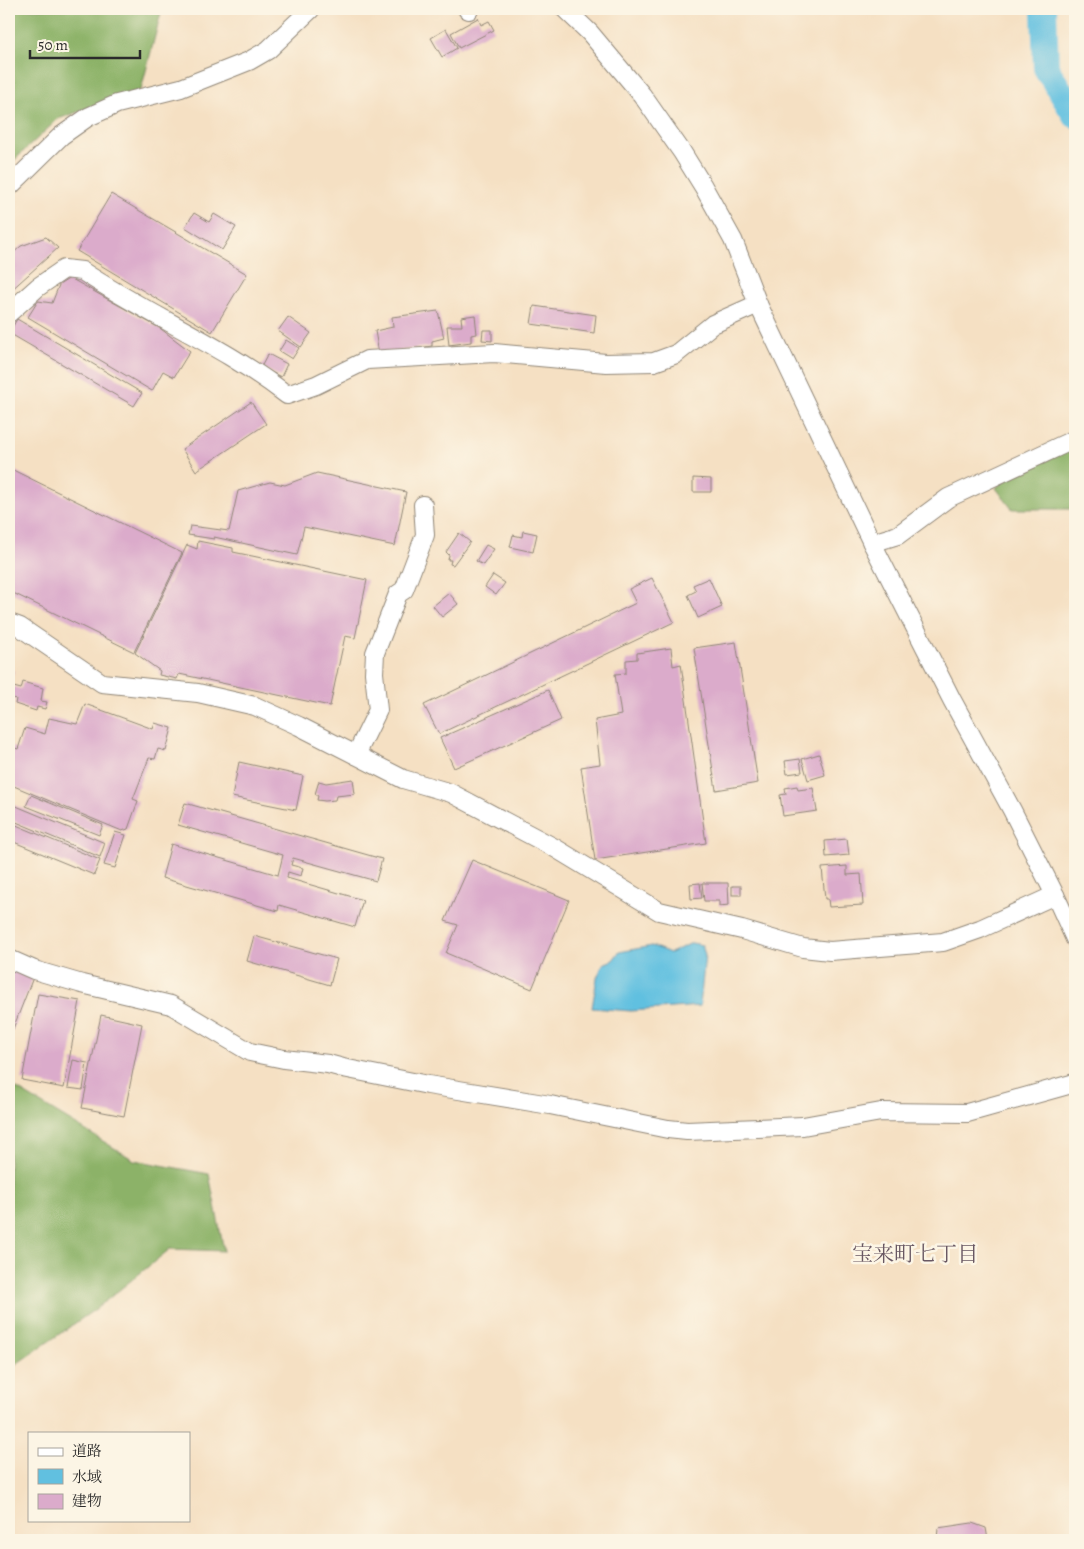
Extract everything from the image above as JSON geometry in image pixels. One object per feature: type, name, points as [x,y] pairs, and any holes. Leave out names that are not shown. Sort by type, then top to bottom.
[{"type":"street","points":[[9,187],[61,136],[88,117],[117,104],[181,88],[249,60],[268,50],[311,9]]},
{"type":"street","points":[[564,9],[590,33],[642,95],[682,152],[733,240],[758,304],[872,543],[948,692],[1012,810],[1075,939]]},
{"type":"street","points":[[9,313],[38,287],[64,269],[82,272],[234,359],[286,395],[316,385],[368,360],[494,353],[606,363],[654,362],[676,354],[713,324],[758,304]]},
{"type":"street","points":[[872,543],[898,535],[948,498],[1075,439]]},
{"type":"street","points":[[356,755],[378,710],[374,673],[375,653],[398,594],[404,590],[425,535],[423,505]]},
{"type":"street","points":[[9,624],[20,627],[102,683],[198,693],[255,706],[299,726],[403,779],[451,793],[555,848],[659,911],[742,930],[803,948],[830,951],[944,942],[980,930],[1055,895]]},
{"type":"street","points":[[9,959],[34,970],[82,984],[171,1006],[250,1052],[284,1059],[328,1064],[428,1085],[550,1104],[668,1129],[687,1131],[803,1126],[881,1112],[967,1113],[1075,1083]]},
{"type":"green space","points":[[9,9],[162,9],[141,90],[58,119],[9,165]]},
{"type":"green space","points":[[1075,447],[1075,509],[1012,509],[996,488],[1003,480]]},
{"type":"green space","points":[[9,1084],[134,1160],[209,1174],[224,1251],[170,1249],[97,1308],[9,1369]]},
{"type":"water","points":[[692,943],[702,945],[705,955],[700,1006],[631,1011],[592,1008],[597,978],[603,964],[613,960],[619,952],[652,946],[670,953]]},
{"type":"building","points":[[478,18],[481,25],[489,21],[494,30],[459,48],[451,33]]},
{"type":"building","points":[[446,29],[457,48],[442,57],[431,38]]},
{"type":"building","points":[[111,194],[247,274],[212,332],[77,251]]},
{"type":"building","points":[[194,213],[209,222],[214,214],[236,227],[222,250],[185,227]]},
{"type":"building","points":[[46,237],[58,248],[9,292],[9,257],[21,246]]},
{"type":"building","points":[[70,278],[161,329],[190,351],[174,377],[163,371],[152,391],[28,317],[38,301],[52,303],[59,285]]},
{"type":"building","points":[[534,306],[596,315],[594,333],[531,324]]},
{"type":"building","points":[[438,311],[444,338],[432,341],[432,346],[379,354],[375,331],[393,327],[392,317]]},
{"type":"building","points":[[475,315],[477,334],[471,335],[471,342],[449,345],[447,326],[462,326],[461,317]]},
{"type":"building","points":[[288,317],[311,333],[301,347],[278,331]]},
{"type":"building","points":[[17,319],[142,393],[134,406],[9,333]]},
{"type":"building","points":[[483,330],[492,330],[492,341],[482,340]]},
{"type":"building","points":[[286,340],[299,348],[292,359],[279,351]]},
{"type":"building","points":[[268,354],[287,364],[281,377],[261,367]]},
{"type":"building","points":[[251,402],[266,424],[196,471],[182,449]]},
{"type":"building","points":[[9,468],[182,553],[134,652],[9,591]]},
{"type":"building","points":[[317,473],[406,492],[395,546],[304,527],[297,555],[214,537],[214,539],[188,535],[190,526],[229,531],[238,491],[270,482],[285,485]]},
{"type":"building","points":[[693,478],[711,479],[711,492],[693,492]]},
{"type":"building","points":[[523,531],[537,534],[533,552],[510,547],[513,535],[522,537]]},
{"type":"building","points":[[459,533],[470,542],[453,565],[450,564],[451,560],[448,560],[449,555],[446,552]]},
{"type":"building","points":[[198,541],[233,548],[233,552],[367,580],[355,638],[345,636],[330,706],[179,674],[177,679],[159,675],[160,671],[135,653],[187,545],[197,549]]},
{"type":"building","points":[[486,545],[494,549],[483,565],[476,561]]},
{"type":"building","points":[[493,575],[505,583],[496,595],[485,587]]},
{"type":"building","points":[[652,578],[674,622],[439,734],[424,705],[636,603],[629,589]]},
{"type":"building","points":[[709,578],[722,607],[698,618],[688,595],[696,591],[693,585]]},
{"type":"building","points":[[449,593],[458,604],[442,617],[433,606]]},
{"type":"building","points":[[736,642],[758,783],[716,790],[694,648]]},
{"type":"building","points":[[671,648],[673,666],[681,664],[706,843],[595,860],[581,767],[600,764],[595,720],[621,715],[615,674],[626,673],[626,660],[637,659],[637,653]]},
{"type":"building","points":[[9,669],[14,671],[9,684]]},
{"type":"building","points":[[23,682],[43,688],[41,701],[47,702],[45,709],[37,707],[36,711],[15,704],[16,699],[9,697],[10,686],[21,689]]},
{"type":"building","points":[[548,690],[561,720],[454,768],[440,738]]},
{"type":"building","points":[[85,704],[153,729],[155,723],[172,728],[166,751],[158,749],[155,759],[149,758],[133,799],[138,801],[128,829],[122,831],[9,784],[9,746],[18,749],[25,728],[45,734],[49,718],[77,724]]},
{"type":"building","points":[[819,754],[825,775],[808,780],[802,759]]},
{"type":"building","points":[[800,759],[802,772],[787,774],[785,761]]},
{"type":"building","points":[[239,762],[303,776],[296,810],[232,797]]},
{"type":"building","points":[[353,779],[355,794],[336,796],[335,800],[317,800],[318,796],[315,794],[319,781],[326,783]]},
{"type":"building","points":[[797,786],[798,790],[813,788],[817,811],[783,816],[780,795],[786,794],[785,788]]},
{"type":"building","points":[[31,795],[103,825],[99,835],[26,806]]},
{"type":"building","points":[[9,803],[105,843],[100,857],[9,819]]},
{"type":"building","points":[[185,803],[382,859],[376,881],[293,858],[291,865],[303,868],[301,876],[288,872],[287,878],[363,900],[355,927],[279,905],[278,911],[162,878],[171,844],[278,875],[283,855],[178,825]]},
{"type":"building","points":[[9,822],[100,860],[94,875],[9,840]]},
{"type":"building","points":[[115,832],[126,835],[115,868],[104,865]]},
{"type":"building","points":[[847,839],[849,855],[826,857],[825,841]]},
{"type":"building","points":[[472,860],[569,900],[532,989],[446,953],[458,925],[445,921]]},
{"type":"building","points":[[847,866],[847,875],[861,874],[863,905],[829,907],[828,899],[825,899],[822,868]]},
{"type":"building","points":[[700,883],[702,898],[691,899],[690,884]]},
{"type":"building","points":[[702,883],[728,883],[729,905],[719,906],[719,901],[704,901]]},
{"type":"building","points":[[732,886],[741,886],[741,895],[732,895]]},
{"type":"building","points":[[254,936],[337,959],[330,985],[247,961]]},
{"type":"building","points":[[9,966],[34,975],[9,1039]]},
{"type":"building","points":[[38,994],[80,1001],[64,1088],[22,1080]]},
{"type":"building","points":[[101,1015],[142,1024],[124,1116],[82,1108]]},
{"type":"building","points":[[73,1060],[87,1063],[83,1090],[68,1088]]},
{"type":"building","points":[[972,1523],[986,1528],[988,1540],[937,1540],[938,1528]]},
{"type":"waterway","points":[[1044,9],[1046,68],[1075,115]]},
{"type":"district","name":"宝来町七丁目","points":[[915,1254]]}]
